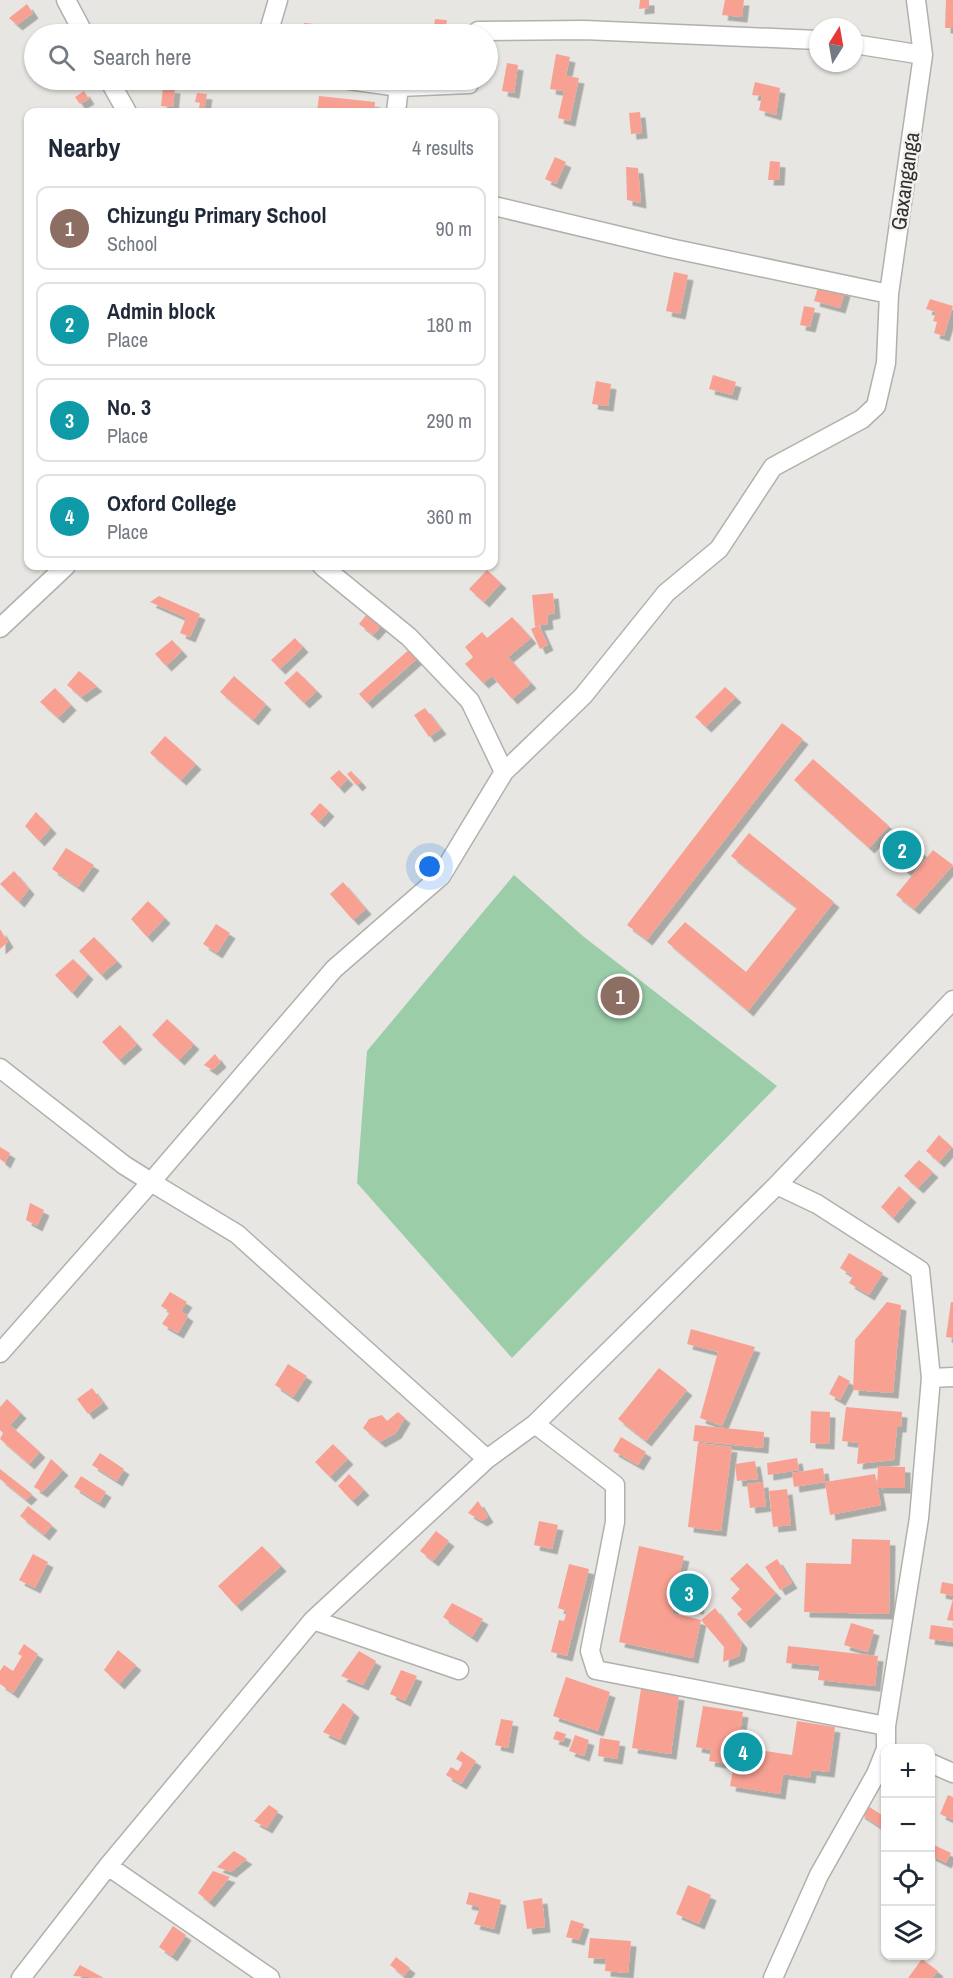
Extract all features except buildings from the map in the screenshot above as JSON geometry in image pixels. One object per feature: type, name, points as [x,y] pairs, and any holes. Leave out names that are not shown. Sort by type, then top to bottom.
[{"type":"street","points":[[66,0],[79,24]]},
{"type":"street","points":[[271,24],[278,0]]},
{"type":"street","name":"Gaxanganga","points":[[0,1353],[334,969],[441,876],[504,772],[583,696],[666,593],[719,549],[773,467],[861,419],[876,406],[886,363],[890,294],[923,55],[916,0]]},
{"type":"street","points":[[498,31],[584,30],[809,40]]},
{"type":"street","points":[[863,45],[923,55]]},
{"type":"street","points":[[114,90],[124,108]]},
{"type":"street","points":[[396,108],[399,90]]},
{"type":"street","points":[[498,207],[670,248],[890,294]]},
{"type":"street","points":[[0,628],[62,570]]},
{"type":"street","points":[[327,570],[409,637],[470,701],[504,772]]},
{"type":"street","points":[[21,1978],[108,1866],[313,1620],[487,1459],[534,1424],[777,1185],[953,1000]]},
{"type":"street","points":[[0,1068],[124,1165],[237,1234],[487,1459]]},
{"type":"street","points":[[777,1185],[817,1204],[920,1270],[931,1378],[919,1518],[886,1726],[888,1744]]},
{"type":"street","points":[[931,1378],[953,1377]]},
{"type":"street","points":[[534,1424],[615,1485],[615,1521],[590,1651],[596,1670],[886,1726]]},
{"type":"street","points":[[313,1620],[459,1670]]},
{"type":"street","points":[[773,1978],[819,1875],[881,1763]]},
{"type":"street","points":[[935,1766],[953,1773]]},
{"type":"street","points":[[108,1866],[270,1978]]},
{"type":"green space","points":[[514,875],[584,937],[777,1086],[512,1358],[357,1183],[367,1051]]},
{"type":"place","name":"Admin block","points":[[902,850]]},
{"type":"place","name":"Chizungu Primary School","points":[[620,996]]},
{"type":"place","name":"No. 3","points":[[689,1593]]},
{"type":"place","name":"Oxford College","points":[[743,1752]]}]
